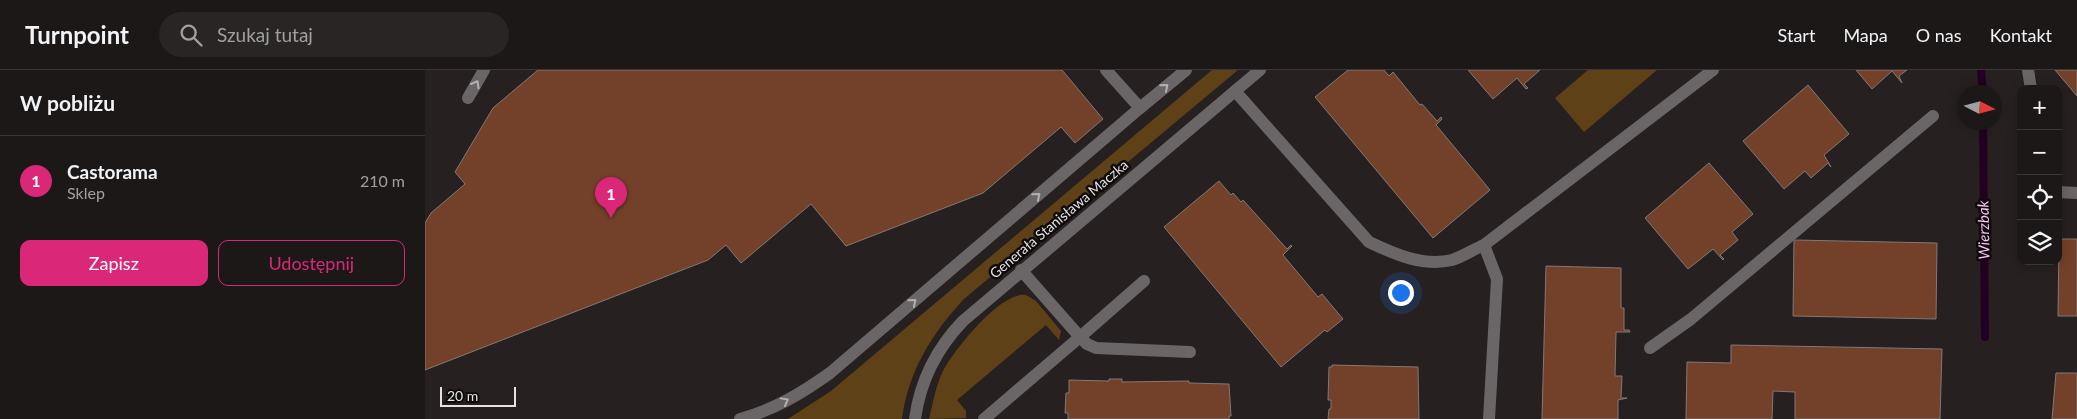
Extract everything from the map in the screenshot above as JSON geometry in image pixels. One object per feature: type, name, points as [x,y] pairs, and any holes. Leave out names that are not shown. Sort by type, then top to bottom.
[{"type":"street","points":[[468,98],[484,70]]},
{"type":"street","points":[[1106,70],[1140,108]]},
{"type":"street","points":[[740,419],[778,406],[807,390],[830,373],[1185,70]]},
{"type":"street","name":"Generała Stanisława Maczka","points":[[915,419],[926,378],[949,336],[971,313],[1260,70]]},
{"type":"street","points":[[1235,90],[1369,242],[1397,256],[1421,260],[1452,260],[1484,245],[1713,70]]},
{"type":"street","points":[[2028,70],[2030,85]]},
{"type":"street","points":[[1650,348],[1691,318],[1933,116]]},
{"type":"street","points":[[2062,192],[2077,193]]},
{"type":"street","points":[[1484,245],[1497,279],[1489,419]]},
{"type":"street","points":[[1021,270],[1087,344],[1096,348],[1190,352]]},
{"type":"street","points":[[984,419],[1144,281]]},
{"type":"shaded area","points":[[1212,70],[1238,70],[964,299],[952,312],[923,354],[910,385],[902,419],[788,419],[831,391]]},
{"type":"shaded area","points":[[1588,70],[1657,70],[1584,132],[1555,98]]},
{"type":"shaded area","points":[[1026,295],[1036,301],[1061,331],[1059,340],[1046,325],[957,400],[966,411],[966,418],[929,419],[943,371],[957,350],[979,324],[1004,302],[1016,296]]},
{"type":"building","points":[[538,70],[1062,70],[1103,119],[1075,143],[1061,127],[983,193],[846,246],[811,204],[741,263],[726,245],[708,260],[425,370],[425,223],[431,213],[465,184],[455,172],[493,108]]},
{"type":"building","points":[[1348,70],[1384,70],[1389,76],[1393,72],[1420,105],[1422,104],[1437,121],[1441,117],[1442,119],[1436,125],[1490,190],[1433,238],[1315,97]]},
{"type":"building","points":[[1468,70],[1540,70],[1524,84],[1528,88],[1526,89],[1517,78],[1493,99]]},
{"type":"building","points":[[1856,70],[1907,70],[1899,76],[1902,83],[1892,71],[1872,89]]},
{"type":"building","points":[[2055,70],[2077,70],[2077,96]]},
{"type":"building","points":[[1808,85],[1849,134],[1824,155],[1831,167],[1828,163],[1811,178],[1805,171],[1784,189],[1743,141]]},
{"type":"building","points":[[1709,163],[1753,214],[1732,232],[1738,240],[1720,255],[1723,260],[1713,249],[1688,269],[1645,218]]},
{"type":"building","points":[[1219,181],[1231,195],[1233,193],[1241,202],[1243,200],[1287,249],[1292,246],[1283,255],[1318,297],[1322,294],[1343,319],[1327,332],[1325,330],[1281,367],[1164,227]]},
{"type":"building","points":[[2062,239],[2077,239],[2077,316],[2058,316],[2059,265],[2062,265]]},
{"type":"building","points":[[1794,240],[1937,243],[1936,319],[1793,316]]},
{"type":"building","points":[[1546,266],[1621,268],[1621,308],[1624,308],[1624,330],[1629,330],[1630,332],[1616,332],[1615,376],[1622,376],[1621,398],[1627,398],[1618,400],[1618,419],[1542,419]]},
{"type":"building","points":[[1731,345],[1942,349],[1940,419],[1795,419],[1795,392],[1773,391],[1772,419],[1686,419],[1687,362],[1731,363]]},
{"type":"building","points":[[1332,365],[1418,367],[1419,419],[1328,419],[1329,409],[1331,409],[1331,400],[1328,400],[1329,367],[1332,367]]},
{"type":"building","points":[[2056,373],[2077,373],[2077,419],[2052,419]]},
{"type":"building","points":[[1109,379],[1122,379],[1122,382],[1189,381],[1189,383],[1229,384],[1231,416],[1229,416],[1229,419],[1068,419],[1068,413],[1065,413],[1066,393],[1069,393],[1069,380],[1109,381]]},
{"type":"waterway","name":"Wierzbak","points":[[1981,70],[1982,85]]},
{"type":"waterway","name":"Wierzbak","points":[[1983,130],[1985,337]]},
{"type":"place","name":"Castorama","points":[[611,218]]}]
